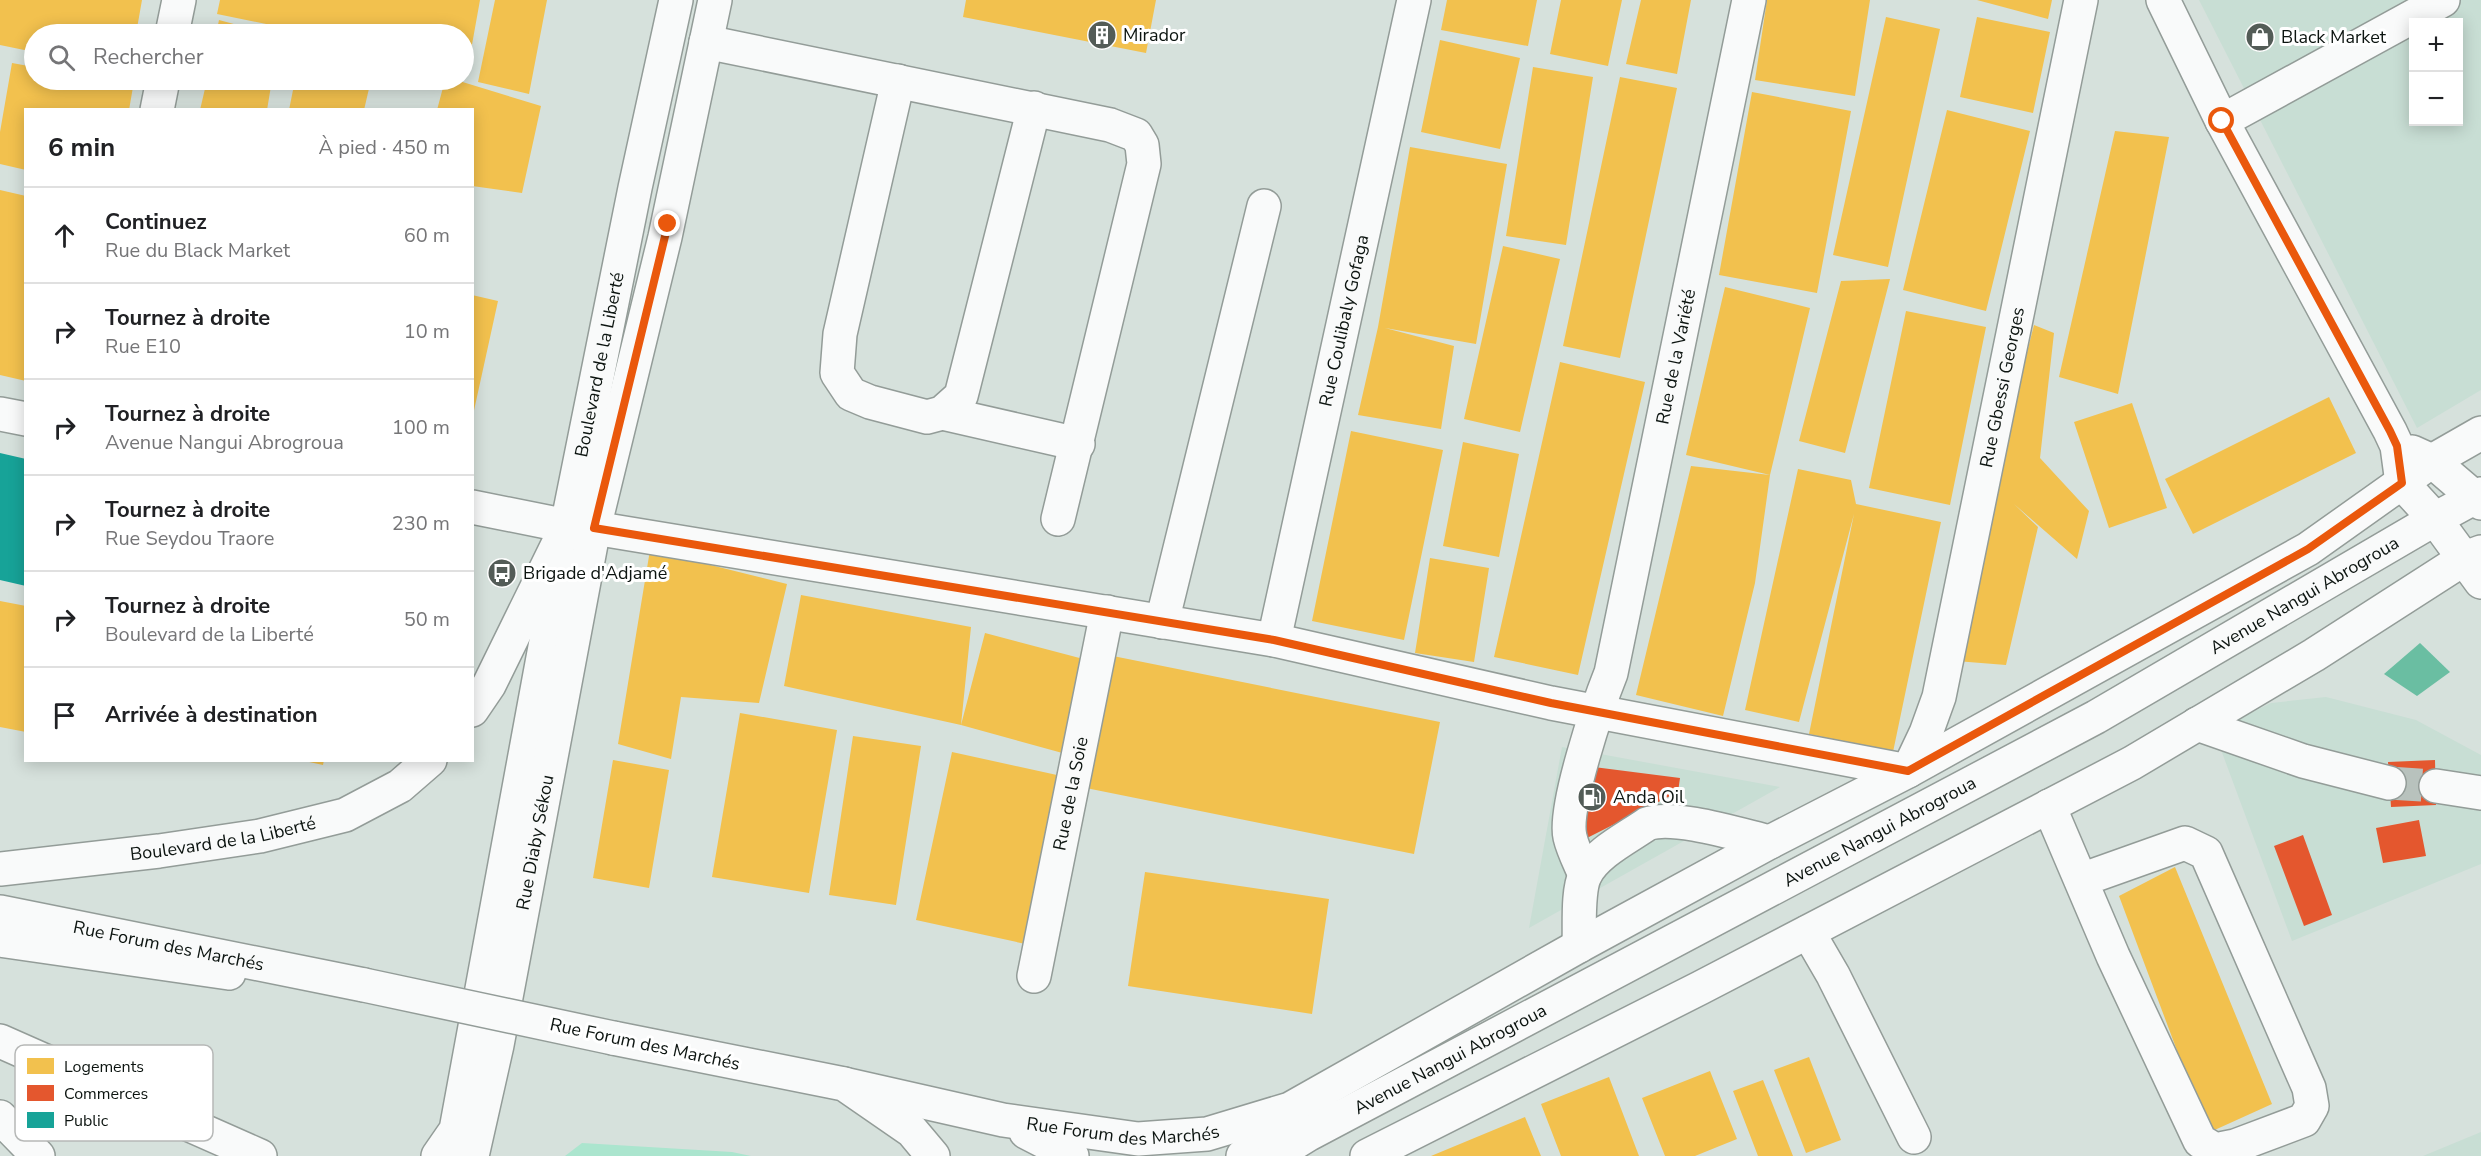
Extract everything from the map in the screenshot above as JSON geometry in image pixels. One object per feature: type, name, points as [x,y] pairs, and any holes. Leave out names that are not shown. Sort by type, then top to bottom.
[{"type":"street","points":[[174,24],[179,0]]},
{"type":"street","name":"Boulevard de la Liberté","points":[[581,527],[635,188],[676,0]]},
{"type":"street","name":"Boulevard de la Liberté","points":[[474,707],[581,527],[665,237],[716,0]]},
{"type":"street","name":"Rue Coulibaly Gofaga","points":[[1274,640],[1414,0]]},
{"type":"street","name":"Rue de la Variété","points":[[1585,875],[1570,836],[1569,821],[1597,711],[1611,673],[1749,0]]},
{"type":"street","name":"Rue Gbessi Georges","points":[[1908,771],[1926,734],[1939,697],[2081,0]]},
{"type":"street","points":[[1367,1156],[1808,932],[2132,763],[2314,654],[2476,564],[2402,483],[2397,446],[2320,298],[2222,121],[2163,0]]},
{"type":"street","points":[[2222,121],[2443,0]]},
{"type":"street","points":[[706,42],[1110,124],[1136,135],[1142,145],[1144,165],[1058,519]]},
{"type":"street","points":[[898,81],[840,334],[837,373],[851,394],[870,402],[927,417],[942,413],[961,396],[1034,108]]},
{"type":"street","points":[[157,108],[161,90]]},
{"type":"street","points":[[1162,622],[1264,206]]},
{"type":"street","points":[[942,413],[1078,444]]},
{"type":"street","points":[[0,414],[24,419]]},
{"type":"street","points":[[2432,461],[2481,433]]},
{"type":"street","points":[[2397,446],[2432,461],[2479,498]]},
{"type":"street","name":"Avenue Nangui Abrogroua","points":[[1273,1156],[1299,1121],[1579,946],[1770,842],[1908,771],[2308,549],[2432,461]]},
{"type":"street","name":"Avenue Nangui Abrogroua","points":[[1299,1121],[2096,717],[2435,519],[2479,498]]},
{"type":"street","points":[[474,507],[581,527],[1274,640],[1551,703],[1908,771]]},
{"type":"street","points":[[438,1156],[456,1130],[581,527]]},
{"type":"street","name":"Rue Diaby Sékou","points":[[472,1156],[500,1034],[581,527]]},
{"type":"street","name":"Rue de la Soie","points":[[1034,976],[1107,612]]},
{"type":"street","points":[[2197,724],[2303,761],[2389,783]]},
{"type":"street","name":"Boulevard de la Liberté","points":[[0,868],[159,851],[260,836],[335,818],[400,786],[428,762]]},
{"type":"street","points":[[2436,786],[2481,793]]},
{"type":"street","points":[[2049,806],[2113,956],[2200,1141],[2215,1150],[2235,1146],[2304,1120],[2312,1106],[2309,1088],[2206,853],[2185,843],[2081,880]]},
{"type":"street","points":[[1579,946],[1581,892],[1585,875],[1596,860],[1647,824],[1656,821],[1673,821],[1770,842]]},
{"type":"street","name":"Rue Forum des Marchés","points":[[0,912],[844,1084],[1003,1120],[1138,1140],[1207,1134],[1299,1121]]},
{"type":"street","points":[[1808,932],[1833,975],[1914,1137]]},
{"type":"street","points":[[0,940],[297,982],[352,982]]},
{"type":"street","points":[[0,1041],[15,1048]]},
{"type":"street","points":[[844,1084],[912,1131],[933,1156]]},
{"type":"street","points":[[0,1117],[15,1132]]},
{"type":"street","points":[[1003,1120],[1072,1156]]},
{"type":"street","points":[[1243,1156],[1299,1121]]},
{"type":"street","points":[[213,1135],[260,1156]]},
{"type":"street","points":[[23,1141],[38,1156]]},
{"type":"shaded area","points":[[2199,0],[2481,0],[2481,390],[2417,428]]},
{"type":"shaded area","points":[[2420,643],[2450,672],[2417,696],[2384,674]]},
{"type":"shaded area","points":[[2326,697],[2416,720],[2481,755],[2481,864],[2292,941],[2214,731],[2271,703]]},
{"type":"shaded area","points":[[1562,747],[1780,787],[1529,928]]},
{"type":"shaded area","points":[[2481,1132],[2481,1156],[2423,1156]]},
{"type":"shaded area","points":[[582,1143],[732,1152],[751,1156],[565,1156]]},
{"type":"building: Logements","points":[[0,0],[142,0],[138,24],[24,24],[24,50],[0,45]]},
{"type":"building: Logements","points":[[220,0],[480,0],[474,34],[474,24],[266,24],[217,14]]},
{"type":"building: Logements","points":[[495,0],[547,0],[529,94],[478,82]]},
{"type":"building: Logements","name":"Mirador","points":[[966,0],[1156,0],[1146,53],[963,17]]},
{"type":"building: Logements","points":[[1447,0],[1537,0],[1528,46],[1441,30]]},
{"type":"building: Logements","points":[[1561,0],[1622,0],[1608,66],[1550,54]]},
{"type":"building: Logements","points":[[1641,0],[1691,0],[1677,74],[1626,64]]},
{"type":"building: Logements","points":[[1767,0],[1870,0],[1855,96],[1755,80]]},
{"type":"building: Logements","points":[[1977,0],[2052,0],[2048,19]]},
{"type":"building: Logements","points":[[1886,17],[1940,29],[1888,267],[1833,255]]},
{"type":"building: Logements","points":[[1977,17],[2050,32],[2033,113],[1960,97]]},
{"type":"building: Logements","points":[[219,20],[234,24],[218,24]]},
{"type":"building: Logements","points":[[1440,40],[1520,58],[1500,149],[1421,132]]},
{"type":"building: Logements","points":[[12,63],[24,65],[24,90],[132,90],[129,108],[24,108],[24,170],[0,164],[0,132]]},
{"type":"building: Logements","points":[[1533,67],[1593,77],[1566,245],[1506,236]]},
{"type":"building: Logements","points":[[1620,77],[1677,88],[1620,358],[1563,346]]},
{"type":"building: Logements","points":[[474,86],[541,106],[522,193],[474,186],[474,108],[438,108],[442,90],[474,90]]},
{"type":"building: Logements","points":[[205,90],[270,90],[267,108],[200,108]]},
{"type":"building: Logements","points":[[293,90],[369,90],[364,108],[289,108]]},
{"type":"building: Logements","points":[[1752,92],[1851,111],[1817,293],[1719,275]]},
{"type":"building: Logements","points":[[1947,110],[2030,131],[1986,311],[1903,290]]},
{"type":"building: Logements","points":[[2115,131],[2169,137],[2118,394],[2059,377]]},
{"type":"building: Logements","points":[[1410,147],[1507,164],[1476,344],[1385,328],[1454,346],[1441,429],[1358,415],[1378,327]]},
{"type":"building: Logements","points":[[0,190],[24,196],[24,381],[0,375]]},
{"type":"building: Logements","points":[[1503,246],[1560,259],[1520,432],[1464,419]]},
{"type":"building: Logements","points":[[1890,279],[1845,453],[1799,441],[1841,281]]},
{"type":"building: Logements","points":[[1725,287],[1810,308],[1770,475],[1686,455]]},
{"type":"building: Logements","points":[[474,295],[498,301],[474,410]]},
{"type":"building: Logements","points":[[1906,311],[1986,327],[1950,505],[1869,488]]},
{"type":"building: Logements","points":[[2034,325],[2054,333],[2040,458],[2089,511],[2077,559],[2014,504],[2038,527],[2006,665],[1956,661],[1993,486]]},
{"type":"building: Logements","points":[[1560,362],[1645,382],[1578,675],[1494,657]]},
{"type":"building: Logements","points":[[2329,397],[2356,453],[2193,534],[2165,479]]},
{"type":"building: Logements","points":[[2132,403],[2167,508],[2109,528],[2074,422]]},
{"type":"building: Logements","points":[[1351,431],[1443,450],[1404,640],[1312,621]]},
{"type":"building: Logements","points":[[1463,442],[1519,454],[1499,557],[1443,546]]},
{"type":"building: Logements","points":[[1691,466],[1770,475],[1755,583],[1723,716],[1636,695]]},
{"type":"building: Logements","points":[[1798,469],[1851,480],[1856,504],[1941,522],[1893,752],[1809,734],[1854,514],[1799,722],[1745,710]]},
{"type":"building: Logements","points":[[650,550],[787,584],[759,703],[681,697],[671,759],[618,744]]},
{"type":"building: Logements","points":[[1430,558],[1489,568],[1474,662],[1415,653]]},
{"type":"building: Logements","points":[[801,595],[971,627],[961,725],[784,686]]},
{"type":"building: Logements","points":[[0,601],[24,606],[24,732],[0,727]]},
{"type":"building: Logements","points":[[985,633],[1091,661],[1066,754],[961,725]]},
{"type":"building: Logements","points":[[1108,655],[1440,722],[1414,854],[1081,787]]},
{"type":"building: Logements","points":[[740,713],[837,730],[809,893],[712,877]]},
{"type":"building: Logements","points":[[853,736],[921,746],[896,905],[829,895]]},
{"type":"building: Logements","points":[[952,752],[1066,777],[1030,945],[916,920]]},
{"type":"building: Logements","points":[[613,760],[669,770],[649,888],[593,878]]},
{"type":"building: Logements","points":[[2175,867],[2272,1104],[2208,1133],[2119,896]]},
{"type":"building: Logements","points":[[1145,872],[1329,899],[1312,1014],[1128,986]]},
{"type":"building: Logements","points":[[1809,1057],[1841,1140],[1806,1153],[1774,1070]]},
{"type":"building: Logements","points":[[1710,1071],[1737,1139],[1695,1156],[1665,1156],[1642,1098]]},
{"type":"building: Logements","points":[[1609,1077],[1639,1156],[1561,1156],[1541,1104]]},
{"type":"building: Logements","points":[[1763,1080],[1793,1156],[1758,1156],[1733,1091]]},
{"type":"building: Logements","points":[[1525,1117],[1541,1156],[1431,1156]]},
{"type":"building: Commerces","points":[[2435,760],[2436,805],[2391,807],[2388,762]]},
{"type":"building: Commerces","points":[[1586,766],[1680,778],[1678,792],[1587,838],[1573,830]]},
{"type":"building: Commerces","points":[[2419,820],[2426,856],[2383,863],[2376,828]]},
{"type":"building: Commerces","points":[[2303,835],[2332,915],[2304,926],[2274,846]]},
{"type":"building: Public","points":[[0,453],[24,459],[24,586],[0,580]]},
{"type":"tunnel","points":[[2389,783],[2436,786]]},
{"type":"place","name":"Mirador","points":[[1102,35]]},
{"type":"place","name":"Black Market","points":[[2260,37]]},
{"type":"place","name":"Brigade d'Adjamé","points":[[502,573]]},
{"type":"place","name":"Anda Oil","points":[[1592,797]]},
{"type":"route","points":[[668,224],[594,528],[1274,640],[1551,703],[1908,771],[2308,549],[2402,483],[2397,446],[2390,431],[2320,298],[2222,121]]}]
